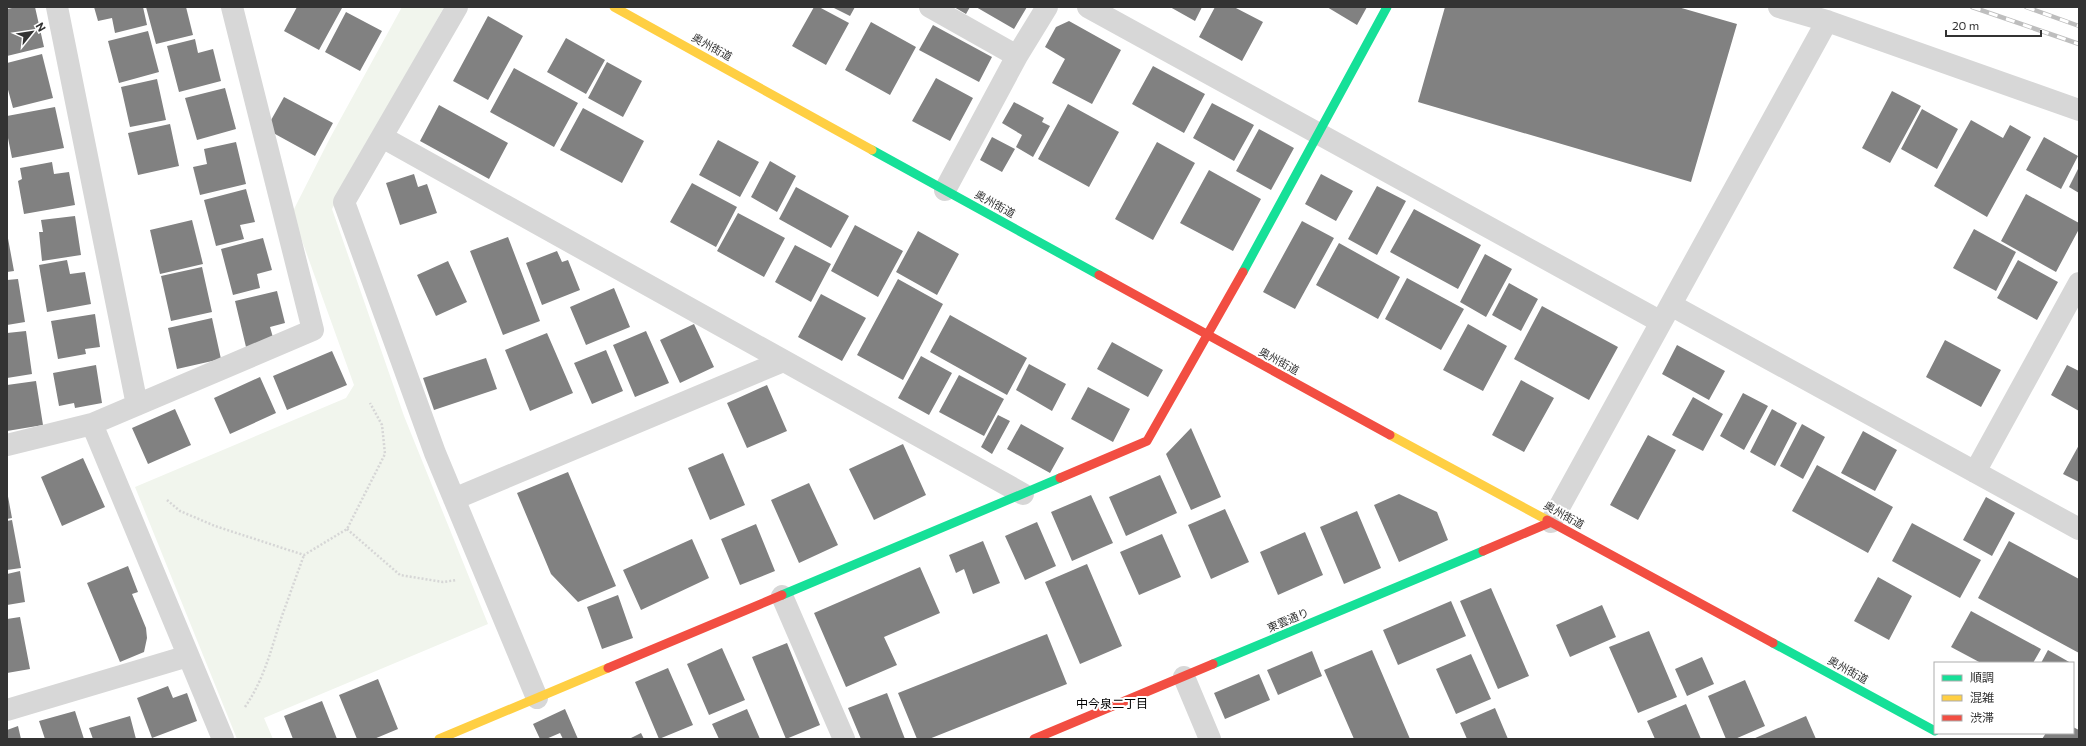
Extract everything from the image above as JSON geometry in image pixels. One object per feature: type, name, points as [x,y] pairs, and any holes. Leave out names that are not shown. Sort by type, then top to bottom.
[{"type":"street","points":[[57,7],[137,405]]},
{"type":"street","points":[[7,446],[92,424],[313,330],[232,7]]},
{"type":"street","points":[[457,7],[344,202],[435,453],[537,698]]},
{"type":"street","name":"奥州街道","points":[[614,7],[1208,336],[1934,730]]},
{"type":"street","points":[[930,7],[1017,56]]},
{"type":"street","points":[[944,190],[1017,56],[1047,7]]},
{"type":"street","points":[[1088,7],[1318,134],[1975,472],[2079,529]]},
{"type":"street","points":[[439,739],[782,596],[1147,441],[1208,336],[1387,7]]},
{"type":"street","points":[[1779,7],[1827,21],[2079,110]]},
{"type":"street","points":[[1551,522],[1827,21]]},
{"type":"street","points":[[382,137],[1023,494]]},
{"type":"street","points":[[1975,472],[2079,283]]},
{"type":"street","points":[[454,499],[784,361]]},
{"type":"street","points":[[92,424],[223,739]]},
{"type":"street","name":"東雲通り","points":[[1034,739],[1551,522]]},
{"type":"street","points":[[782,596],[844,739]]},
{"type":"street","points":[[7,710],[188,656]]},
{"type":"street","points":[[1184,677],[1210,739]]},
{"type":"path","points":[[245,707],[254,694],[268,665],[283,614],[304,555],[347,529],[385,454],[382,425],[370,403]]},
{"type":"path","points":[[167,500],[180,512],[215,526],[304,555]]},
{"type":"path","points":[[347,529],[400,574],[443,582],[469,578],[488,580]]},
{"type":"shaded area","points":[[402,7],[444,7],[332,209],[404,416],[488,624],[264,718],[273,739],[237,739],[135,487],[346,398],[354,385],[292,213],[330,138]]},
{"type":"building","points":[[17,7],[35,7],[44,47],[7,56],[7,9]]},
{"type":"building","points":[[94,7],[143,7],[147,25],[115,33],[112,18],[98,21]]},
{"type":"building","points":[[146,7],[186,7],[193,35],[156,44]]},
{"type":"building","points":[[297,7],[342,8],[319,50],[284,31]]},
{"type":"building","points":[[814,7],[819,7],[849,23],[826,65],[792,46]]},
{"type":"building","points":[[832,7],[855,7],[850,16]]},
{"type":"building","points":[[954,7],[970,7],[966,14]]},
{"type":"building","points":[[976,7],[1027,7],[1014,29]]},
{"type":"building","points":[[1170,7],[1202,7],[1195,21]]},
{"type":"building","points":[[1215,7],[1234,7],[1263,22],[1242,61],[1199,37]]},
{"type":"building","points":[[1327,7],[1367,7],[1357,25]]},
{"type":"building","points":[[1445,7],[1678,7],[1737,24],[1691,182],[1418,102]]},
{"type":"building","points":[[346,12],[382,31],[360,71],[325,52]]},
{"type":"building","points":[[488,16],[523,36],[488,100],[453,81]]},
{"type":"building","points":[[1069,21],[1121,50],[1092,104],[1052,83],[1065,59],[1045,47],[1056,27]]},
{"type":"building","points":[[871,22],[916,47],[890,95],[845,70]]},
{"type":"building","points":[[933,25],[992,57],[979,82],[919,50]]},
{"type":"building","points":[[148,31],[159,72],[119,83],[108,41]]},
{"type":"building","points":[[566,38],[605,60],[586,94],[547,72]]},
{"type":"building","points":[[195,39],[198,53],[213,49],[221,81],[179,92],[167,46]]},
{"type":"building","points":[[42,54],[53,98],[13,108],[7,86],[7,63]]},
{"type":"building","points":[[607,62],[642,81],[623,117],[588,98]]},
{"type":"building","points":[[1153,66],[1205,94],[1184,133],[1132,104]]},
{"type":"building","points":[[514,68],[578,103],[554,147],[490,112]]},
{"type":"building","points":[[936,78],[973,98],[950,141],[912,121]]},
{"type":"building","points":[[157,79],[166,120],[130,127],[121,87]]},
{"type":"building","points":[[225,88],[236,129],[197,140],[185,98]]},
{"type":"building","points":[[1892,91],[1921,106],[1890,163],[1862,148]]},
{"type":"building","points":[[284,97],[333,123],[315,156],[266,129]]},
{"type":"building","points":[[1014,102],[1044,118],[1042,122],[1050,126],[1033,157],[1016,147],[1022,135],[1002,123]]},
{"type":"building","points":[[1212,103],[1254,125],[1234,161],[1193,138]]},
{"type":"building","points":[[1068,104],[1119,132],[1089,187],[1038,159]]},
{"type":"building","points":[[439,105],[508,143],[489,179],[420,141]]},
{"type":"building","points":[[55,107],[64,148],[12,158],[7,133],[7,116]]},
{"type":"building","points":[[583,108],[644,141],[622,183],[560,150]]},
{"type":"building","points":[[1922,109],[1958,129],[1937,169],[1901,149]]},
{"type":"building","points":[[1971,120],[2003,138],[2010,125],[2031,137],[1987,217],[1934,186]]},
{"type":"building","points":[[170,124],[179,166],[138,175],[128,133]]},
{"type":"building","points":[[1259,129],[1294,148],[1271,190],[1236,171]]},
{"type":"building","points":[[992,137],[1015,149],[1002,172],[980,160]]},
{"type":"building","points":[[2044,137],[2078,156],[2061,189],[2026,170]]},
{"type":"building","points":[[718,140],[759,162],[740,197],[699,175]]},
{"type":"building","points":[[236,142],[246,184],[200,195],[193,167],[207,164],[204,149]]},
{"type":"building","points":[[1157,142],[1195,163],[1153,240],[1115,219]]},
{"type":"building","points":[[770,161],[796,176],[777,212],[751,197]]},
{"type":"building","points":[[52,162],[54,174],[69,172],[75,205],[24,214],[18,181],[22,179],[20,168]]},
{"type":"building","points":[[2079,167],[2079,193],[2069,187]]},
{"type":"building","points":[[1209,170],[1261,199],[1233,251],[1180,223]]},
{"type":"building","points":[[414,174],[418,187],[427,184],[437,213],[400,225],[386,183]]},
{"type":"building","points":[[1321,174],[1353,191],[1336,221],[1305,204]]},
{"type":"building","points":[[692,183],[737,207],[716,247],[670,222]]},
{"type":"building","points":[[1377,186],[1406,201],[1377,255],[1348,239]]},
{"type":"building","points":[[796,187],[849,216],[831,248],[779,219]]},
{"type":"building","points":[[246,189],[255,222],[240,225],[244,239],[216,246],[204,200]]},
{"type":"building","points":[[2026,194],[2079,223],[2079,229],[2056,272],[2001,241]]},
{"type":"building","points":[[1414,209],[1481,245],[1458,289],[1390,252]]},
{"type":"building","points":[[738,213],[785,238],[764,277],[717,251]]},
{"type":"building","points":[[75,216],[81,255],[42,261],[39,232],[43,232],[41,220]]},
{"type":"building","points":[[192,220],[203,264],[160,274],[150,230]]},
{"type":"building","points":[[1302,221],[1334,238],[1295,309],[1263,292]]},
{"type":"building","points":[[855,225],[903,251],[878,297],[831,271]]},
{"type":"building","points":[[1974,229],[2016,252],[1996,291],[1953,268]]},
{"type":"building","points":[[918,231],[959,254],[937,295],[896,272]]},
{"type":"building","points":[[7,233],[14,271],[7,272]]},
{"type":"building","points":[[508,237],[540,321],[503,335],[470,251]]},
{"type":"building","points":[[263,238],[272,270],[257,274],[260,288],[233,295],[221,249]]},
{"type":"building","points":[[1339,243],[1400,277],[1378,319],[1316,285]]},
{"type":"building","points":[[795,245],[831,264],[811,302],[775,282]]},
{"type":"building","points":[[557,251],[562,262],[568,260],[580,290],[542,305],[526,263]]},
{"type":"building","points":[[1485,254],[1512,269],[1486,317],[1460,302]]},
{"type":"building","points":[[67,260],[70,274],[85,272],[91,304],[47,312],[39,265]]},
{"type":"building","points":[[2018,260],[2058,282],[2037,320],[1997,298]]},
{"type":"building","points":[[448,261],[467,302],[436,316],[417,275]]},
{"type":"building","points":[[202,267],[212,312],[171,321],[161,276]]},
{"type":"building","points":[[1407,278],[1464,309],[1441,350],[1385,319]]},
{"type":"building","points":[[18,279],[25,322],[7,325],[7,280]]},
{"type":"building","points":[[898,279],[943,304],[903,380],[857,355]]},
{"type":"building","points":[[1509,283],[1538,299],[1521,331],[1492,315]]},
{"type":"building","points":[[614,288],[630,327],[586,345],[570,307]]},
{"type":"building","points":[[277,291],[285,323],[270,327],[274,341],[246,347],[235,301]]},
{"type":"building","points":[[821,294],[866,318],[842,361],[798,337]]},
{"type":"building","points":[[1542,306],[1618,347],[1589,400],[1514,359]]},
{"type":"building","points":[[95,314],[100,347],[85,349],[86,354],[58,359],[51,321]]},
{"type":"building","points":[[950,315],[1027,358],[1007,395],[930,352]]},
{"type":"building","points":[[212,318],[221,359],[177,369],[168,328]]},
{"type":"building","points":[[694,324],[714,367],[680,383],[660,340]]},
{"type":"building","points":[[1468,324],[1507,346],[1483,391],[1443,370]]},
{"type":"building","points":[[26,331],[32,374],[7,378],[7,333]]},
{"type":"building","points":[[646,331],[669,383],[635,397],[613,345]]},
{"type":"building","points":[[547,333],[573,393],[530,411],[505,350]]},
{"type":"building","points":[[1945,340],[2001,370],[1981,407],[1926,377]]},
{"type":"building","points":[[1112,342],[1163,370],[1148,397],[1097,369]]},
{"type":"building","points":[[1677,345],[1725,371],[1709,400],[1662,374]]},
{"type":"building","points":[[606,350],[623,391],[592,404],[574,363]]},
{"type":"building","points":[[332,351],[347,385],[287,410],[273,376]]},
{"type":"building","points":[[921,356],[952,373],[929,415],[898,398]]},
{"type":"building","points":[[486,358],[497,389],[434,410],[423,378]]},
{"type":"building","points":[[1029,364],[1066,384],[1052,411],[1016,390]]},
{"type":"building","points":[[96,365],[102,403],[75,408],[74,403],[59,406],[53,373]]},
{"type":"building","points":[[2067,365],[2079,371],[2079,411],[2051,395]]},
{"type":"building","points":[[959,375],[1004,399],[984,436],[939,412]]},
{"type":"building","points":[[260,377],[276,413],[230,434],[214,398]]},
{"type":"building","points":[[1521,380],[1554,398],[1524,452],[1492,435]]},
{"type":"building","points":[[36,381],[43,425],[7,431],[7,385]]},
{"type":"building","points":[[767,385],[787,431],[747,448],[727,403]]},
{"type":"building","points":[[1088,387],[1130,409],[1113,442],[1071,419]]},
{"type":"building","points":[[1743,393],[1768,406],[1744,450],[1720,436]]},
{"type":"building","points":[[1693,397],[1723,414],[1703,451],[1672,435]]},
{"type":"building","points":[[175,409],[191,445],[148,464],[132,428]]},
{"type":"building","points":[[1772,409],[1797,423],[1775,466],[1750,452]]},
{"type":"building","points":[[998,415],[1010,421],[992,454],[981,447]]},
{"type":"building","points":[[1021,424],[1064,448],[1050,473],[1007,449]]},
{"type":"building","points":[[1802,424],[1825,437],[1803,479],[1780,466]]},
{"type":"building","points":[[1191,428],[1221,497],[1191,510],[1166,454]]},
{"type":"building","points":[[1863,431],[1897,450],[1875,491],[1841,473]]},
{"type":"building","points":[[1648,435],[1676,450],[1638,520],[1610,505]]},
{"type":"building","points":[[903,444],[926,495],[874,520],[849,469]]},
{"type":"building","points":[[2079,445],[2079,482],[2063,474]]},
{"type":"building","points":[[723,453],[745,505],[710,520],[688,468]]},
{"type":"building","points":[[83,458],[105,507],[62,526],[41,477]]},
{"type":"building","points":[[1817,465],[1893,507],[1868,553],[1792,511]]},
{"type":"building","points":[[568,472],[616,586],[578,602],[551,574],[517,493]]},
{"type":"building","points":[[1160,475],[1177,513],[1126,536],[1109,497]]},
{"type":"building","points":[[809,483],[838,545],[799,563],[771,500]]},
{"type":"building","points":[[7,491],[12,518],[7,519]]},
{"type":"building","points":[[1399,494],[1437,512],[1448,540],[1399,562],[1374,505]]},
{"type":"building","points":[[1091,495],[1113,543],[1072,561],[1051,512]]},
{"type":"building","points":[[1986,497],[2015,513],[1992,556],[1963,540]]},
{"type":"building","points":[[1225,509],[1249,562],[1211,579],[1188,525]]},
{"type":"building","points":[[1357,511],[1381,568],[1344,584],[1320,527]]},
{"type":"building","points":[[12,520],[21,568],[7,570],[7,521]]},
{"type":"building","points":[[1037,522],[1056,566],[1025,580],[1005,536]]},
{"type":"building","points":[[1912,523],[1981,560],[1960,598],[1892,561]]},
{"type":"building","points":[[756,524],[775,571],[740,585],[721,539]]},
{"type":"building","points":[[1305,532],[1323,575],[1278,595],[1260,552]]},
{"type":"building","points":[[1162,534],[1181,577],[1139,595],[1120,552]]},
{"type":"building","points":[[692,539],[709,578],[641,610],[623,570]]},
{"type":"building","points":[[983,541],[1000,583],[973,594],[964,569],[956,573],[949,555]]},
{"type":"building","points":[[2009,541],[2079,579],[2079,653],[1978,598]]},
{"type":"building","points":[[1087,564],[1122,646],[1080,664],[1045,582]]},
{"type":"building","points":[[128,566],[138,592],[132,594],[146,628],[147,638],[144,652],[120,662],[87,583]]},
{"type":"building","points":[[920,567],[940,613],[884,637],[897,665],[846,687],[814,613]]},
{"type":"building","points":[[20,571],[25,602],[7,605],[7,574]]},
{"type":"building","points":[[1878,577],[1912,596],[1889,640],[1854,621]]},
{"type":"building","points":[[1491,588],[1529,676],[1498,689],[1460,601]]},
{"type":"building","points":[[618,595],[633,638],[602,649],[587,607]]},
{"type":"building","points":[[1451,601],[1466,636],[1398,665],[1383,630]]},
{"type":"building","points":[[1602,605],[1616,637],[1570,657],[1556,625]]},
{"type":"building","points":[[1971,611],[2041,649],[2034,662],[1979,662],[1951,647]]},
{"type":"building","points":[[20,617],[30,669],[7,673],[7,619]]},
{"type":"building","points":[[1649,631],[1677,697],[1638,713],[1609,647]]},
{"type":"building","points":[[1047,634],[1067,684],[929,739],[917,739],[898,693]]},
{"type":"building","points":[[787,643],[820,725],[786,739],[752,657]]},
{"type":"building","points":[[722,648],[745,700],[709,715],[687,664]]},
{"type":"building","points":[[1372,650],[1410,739],[1354,739],[1324,670]]},
{"type":"building","points":[[2048,650],[2069,662],[2042,662]]},
{"type":"building","points":[[1312,651],[1322,676],[1278,695],[1267,670]]},
{"type":"building","points":[[1471,654],[1491,699],[1456,714],[1436,669]]},
{"type":"building","points":[[1702,657],[1714,684],[1687,696],[1675,669]]},
{"type":"building","points":[[668,668],[693,725],[659,739],[635,682]]},
{"type":"building","points":[[1259,674],[1270,700],[1225,719],[1214,693]]},
{"type":"building","points":[[378,679],[398,729],[374,739],[357,739],[339,695]]},
{"type":"building","points":[[1745,680],[1765,726],[1735,739],[1726,739],[1708,696]]},
{"type":"building","points":[[168,686],[173,698],[187,693],[197,721],[152,738],[137,698]]},
{"type":"building","points":[[887,693],[905,739],[861,739],[848,708]]},
{"type":"building","points":[[322,701],[337,739],[293,739],[284,716]]},
{"type":"building","points":[[1686,704],[1701,739],[1655,739],[1647,721]]},
{"type":"building","points":[[1495,708],[1508,739],[1467,739],[1460,723]]},
{"type":"building","points":[[565,709],[578,739],[563,739],[560,733],[546,739],[540,739],[533,724]]},
{"type":"building","points":[[747,709],[760,739],[719,739],[712,724]]},
{"type":"building","points":[[75,711],[84,739],[45,739],[39,721]]},
{"type":"building","points":[[130,716],[136,739],[93,739],[89,728]]},
{"type":"building","points":[[1806,716],[1816,739],[1753,739]]},
{"type":"building","points":[[18,726],[21,739],[7,739],[7,730]]},
{"type":"building","points":[[2074,728],[2079,730],[2079,739],[2042,739],[2045,734],[2074,734]]},
{"type":"building","points":[[641,733],[644,739],[629,739]]},
{"type":"railway","points":[[1972,7],[2079,44]]},
{"type":"railway","points":[[2026,7],[2079,26]]},
{"type":"traffic: fast","points":[[1243,272],[1387,7]]},
{"type":"traffic: fast","points":[[872,150],[1099,275]]},
{"type":"traffic: fast","points":[[782,595],[1060,478]]},
{"type":"traffic: fast","points":[[1213,664],[1483,551]]},
{"type":"traffic: fast","points":[[1773,643],[1934,730]]},
{"type":"traffic: slow","points":[[614,7],[872,150]]},
{"type":"traffic: slow","points":[[1390,435],[1547,520]]},
{"type":"traffic: slow","points":[[439,739],[608,668]]},
{"type":"traffic: jam","points":[[1060,478],[1147,441],[1243,272]]},
{"type":"traffic: jam","points":[[1099,275],[1390,435]]},
{"type":"traffic: jam","points":[[1547,520],[1773,643]]},
{"type":"traffic: jam","points":[[1483,551],[1551,522]]},
{"type":"traffic: jam","points":[[608,668],[782,595]]},
{"type":"traffic: jam","points":[[1034,739],[1213,664]]},
{"type":"district","name":"中今泉二丁目","points":[[1112,704]]}]
